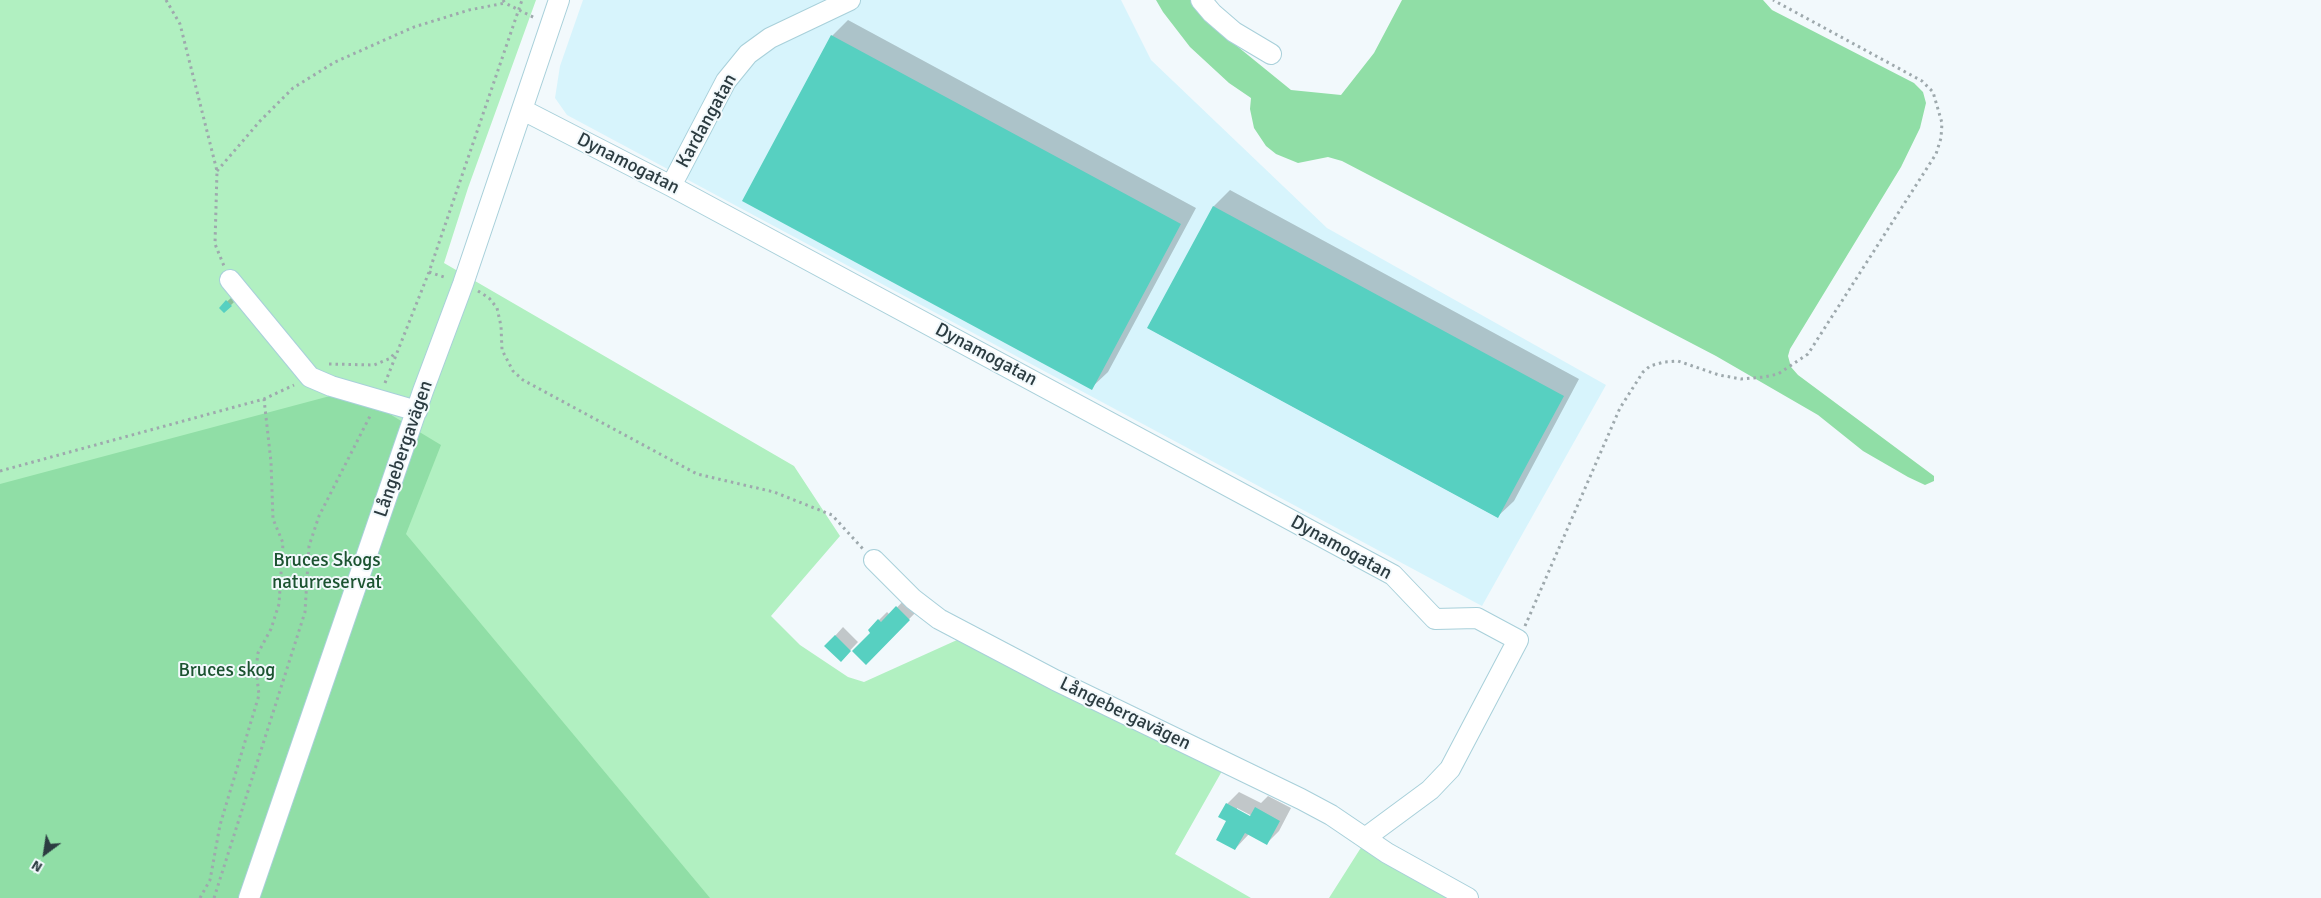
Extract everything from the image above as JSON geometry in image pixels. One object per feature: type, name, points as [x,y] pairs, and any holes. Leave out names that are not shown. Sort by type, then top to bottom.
[{"type":"street","name":"Långebergavägen","points":[[249,898],[417,411],[464,284],[559,0]]},
{"type":"street","name":"Kardangatan","points":[[671,186],[726,81],[748,54],[770,38],[850,0]]},
{"type":"street","points":[[1201,0],[1212,13],[1234,32],[1271,54]]},
{"type":"street","name":"Dynamogatan","points":[[523,110],[671,186],[1393,575],[1435,619],[1477,618],[1518,640]]},
{"type":"street","points":[[230,280],[304,370],[331,386],[417,411]]},
{"type":"street","name":"Långebergavägen","points":[[874,560],[924,608],[947,624],[1055,680],[1286,791],[1331,815],[1387,853],[1468,898]]},
{"type":"street","points":[[1365,838],[1430,790],[1450,769],[1518,640]]},
{"type":"path","points":[[166,0],[180,24],[217,171],[216,244],[230,280]]},
{"type":"path","points":[[214,898],[305,612],[309,546],[317,524],[379,400],[397,349],[429,272],[522,0]]},
{"type":"path","points":[[1518,640],[1533,612],[1620,408],[1643,372],[1650,366],[1678,361],[1719,375],[1741,379],[1764,377],[1778,374],[1808,354],[1936,154],[1941,138],[1942,122],[1933,92],[1922,81],[1773,0]]},
{"type":"path","points":[[217,171],[260,121],[293,88],[334,62],[414,27],[469,10],[504,2],[550,25]]},
{"type":"path","points":[[429,272],[464,284],[489,298],[497,308],[501,326],[502,350],[513,371],[523,380],[697,474],[774,492],[832,515],[874,560]]},
{"type":"path","points":[[0,471],[264,399],[304,370],[374,365],[391,358],[397,349]]},
{"type":"path","points":[[200,898],[210,880],[220,825],[258,694],[256,670],[258,653],[271,629],[279,604],[282,543],[273,519],[264,399]]},
{"type":"shaded area","points":[[583,0],[1121,0],[1151,60],[1327,228],[1606,385],[1482,606],[567,115],[555,98],[560,66]]},
{"type":"green space","name":"Bruces Skogs naturreservat","points":[[0,0],[536,0],[468,188],[444,263],[794,466],[840,536],[771,616],[800,645],[848,677],[864,682],[957,640],[1222,771],[1175,854],[1251,898],[0,898]]},
{"type":"green space","points":[[1156,0],[1191,0],[1211,25],[1291,90],[1341,95],[1374,53],[1402,0],[1763,0],[1772,10],[1914,83],[1923,92],[1926,103],[1920,128],[1901,167],[1790,349],[1788,356],[1791,367],[1798,375],[1934,476],[1934,481],[1925,485],[1908,477],[1863,451],[1818,415],[1716,356],[1342,161],[1328,157],[1298,163],[1276,154],[1266,146],[1254,128],[1250,109],[1251,98],[1229,83],[1190,47]]},
{"type":"green space","name":"Bruces skog","points":[[330,396],[383,410],[441,445],[406,534],[710,898],[0,898],[0,484]]},
{"type":"green space","points":[[1362,846],[1459,898],[1329,898]]},
{"type":"building","points":[[831,35],[1181,224],[1092,390],[742,201]]},
{"type":"building","points":[[1213,206],[1564,396],[1498,518],[1147,328]]},
{"type":"building","points":[[226,300],[232,306],[224,313],[219,308]]},
{"type":"building","points":[[896,606],[910,620],[866,665],[852,651],[870,633],[868,630],[878,619],[881,622]]},
{"type":"building","points":[[835,635],[851,651],[841,662],[824,646]]},
{"type":"building","points":[[1226,803],[1250,816],[1255,807],[1280,821],[1267,845],[1245,833],[1235,850],[1216,840],[1226,821],[1218,817]]}]
